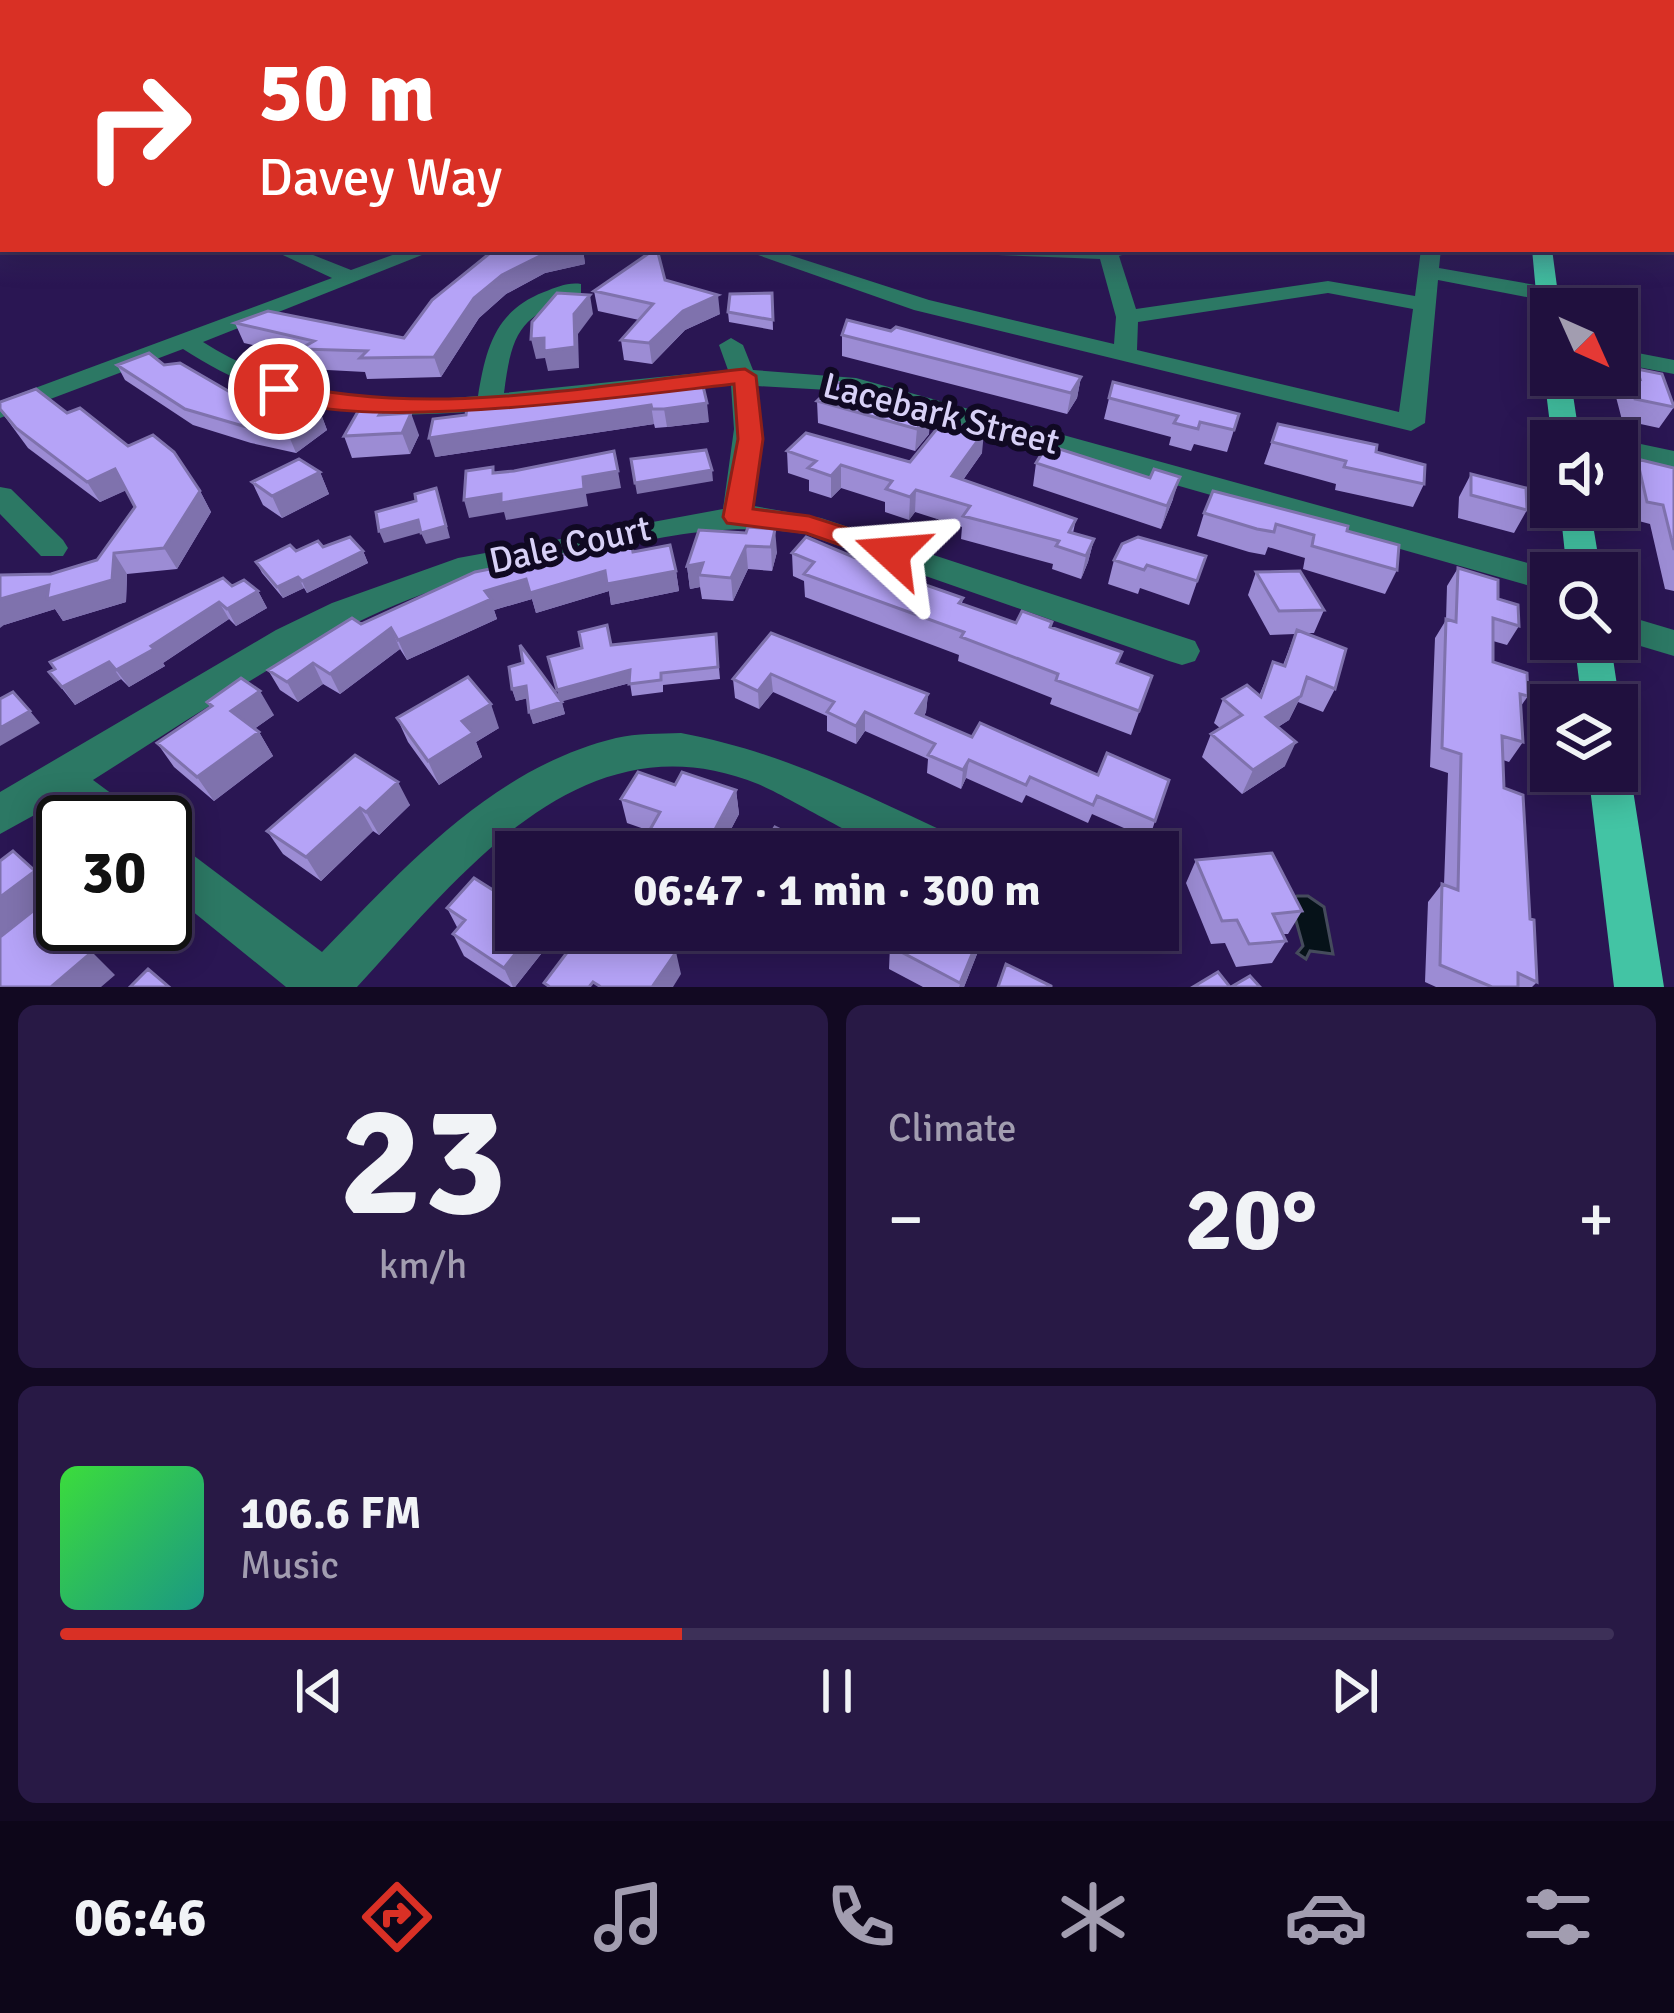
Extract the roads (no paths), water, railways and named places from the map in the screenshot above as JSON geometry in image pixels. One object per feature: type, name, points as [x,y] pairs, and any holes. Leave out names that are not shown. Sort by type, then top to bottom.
[{"type":"main road","points":[[1542,252],[1546,288]]},
{"type":"main road","points":[[1613,792],[1639,987]]},
{"type":"street","points":[[287,252],[351,278]]},
{"type":"street","points":[[0,410],[419,252]]},
{"type":"street","points":[[760,252],[922,304],[1411,423],[1430,261],[1530,289]]},
{"type":"street","points":[[1021,252],[1112,252]]},
{"type":"street","points":[[1106,253],[1114,264],[1127,316],[1125,355]]},
{"type":"street","points":[[1127,316],[1328,287],[1425,304]]},
{"type":"street","points":[[490,403],[504,327],[525,310],[573,290]]},
{"type":"street","name":"Lacebark Street","points":[[184,340],[254,382],[304,397],[392,407],[490,403],[745,376],[847,383],[1530,574]]},
{"type":"street","points":[[730,345],[745,376],[751,439],[737,517]]},
{"type":"street","points":[[1638,360],[1674,367]]},
{"type":"street","points":[[1638,452],[1674,460]]},
{"type":"street","points":[[0,496],[52,548]]},
{"type":"street","name":"Dale Court","points":[[0,815],[289,639],[344,612],[478,563],[691,521],[737,517],[809,525],[1182,651]]},
{"type":"street","points":[[1638,632],[1674,643]]},
{"type":"street","points":[[192,882],[325,986],[490,816],[549,778],[622,752],[683,749],[749,763],[895,831]]},
{"type":"street","points":[[60,778],[82,795]]}]
